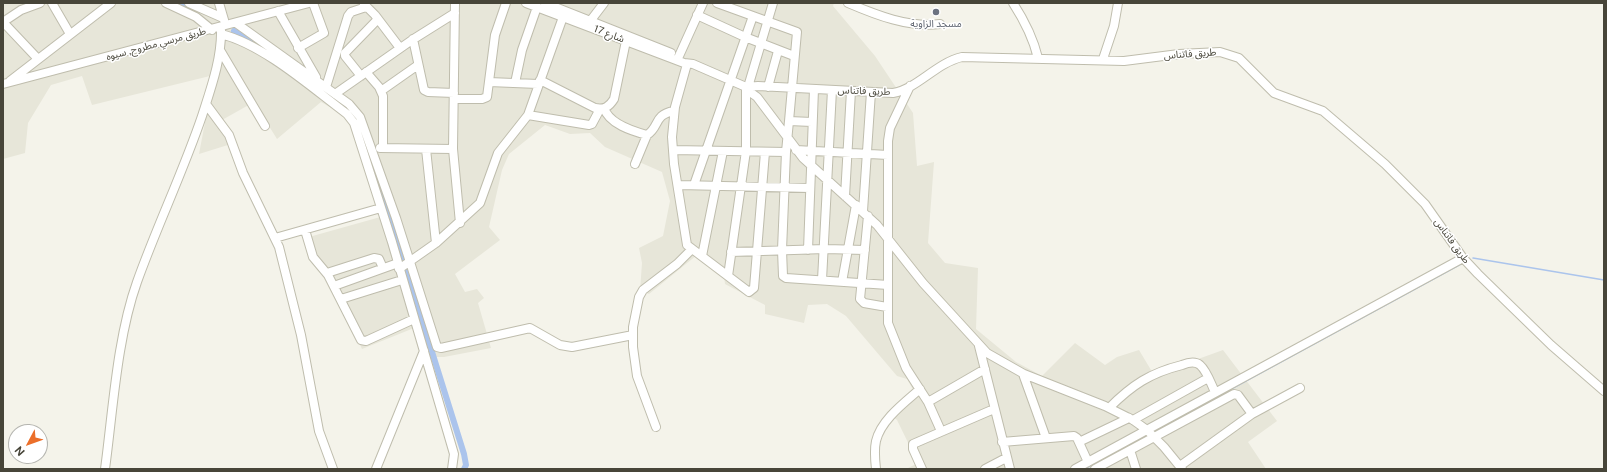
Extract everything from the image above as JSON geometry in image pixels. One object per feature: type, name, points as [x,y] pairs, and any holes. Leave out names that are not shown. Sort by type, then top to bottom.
[{"type":"street","points":[[38,59],[3,22],[27,5],[40,3]]},
{"type":"street","points":[[52,3],[70,34]]},
{"type":"street","points":[[4,84],[111,3]]},
{"type":"street","points":[[166,3],[196,17],[212,30]]},
{"type":"street","points":[[189,3],[224,18]]},
{"type":"street","points":[[105,469],[115,385],[133,294],[184,166],[206,104],[220,50],[224,18],[219,3]]},
{"type":"street","name":"طريق مرسي مطروح, سيوه","points":[[4,84],[212,30],[222,30],[236,23],[295,5],[309,3]]},
{"type":"street","points":[[298,48],[324,33],[313,3]]},
{"type":"street","points":[[455,3],[453,149],[460,222]]},
{"type":"street","points":[[413,39],[423,87],[426,91],[454,96],[486,98],[488,95],[495,35],[506,3]]},
{"type":"street","name":"شارع 17","points":[[526,3],[541,5],[591,20],[679,56],[690,64]]},
{"type":"street","points":[[591,20],[604,3]]},
{"type":"street","points":[[679,56],[703,3]]},
{"type":"street","points":[[717,3],[797,32],[784,187],[782,250],[784,277],[888,285]]},
{"type":"street","points":[[728,276],[746,151],[747,88],[762,44],[773,3]]},
{"type":"street","points":[[848,3],[885,17],[910,23],[940,24]]},
{"type":"street","points":[[1013,3],[1024,20],[1032,37],[1038,58]]},
{"type":"street","points":[[1103,59],[1114,26],[1118,3]]},
{"type":"street","points":[[326,87],[348,16],[351,12],[365,5],[378,19],[400,48]]},
{"type":"street","points":[[515,83],[522,50],[541,5]]},
{"type":"street","name":"شارع 17","points":[[541,5],[563,17],[690,64],[747,88]]},
{"type":"street","points":[[278,11],[318,81]]},
{"type":"street","points":[[335,94],[413,39],[455,13]]},
{"type":"street","points":[[697,15],[744,37],[794,56]]},
{"type":"street","points":[[694,185],[744,37],[753,16]]},
{"type":"street","points":[[334,286],[383,268],[399,266],[411,262],[436,243],[480,203],[498,153],[528,115],[563,17]]},
{"type":"street","points":[[378,19],[345,53],[345,56],[381,91],[384,101],[383,148]]},
{"type":"street","points":[[236,23],[318,81],[358,113],[373,148],[411,262],[435,344],[438,348],[530,328],[560,345],[572,347],[633,335]]},
{"type":"street","points":[[222,30],[252,46],[302,80],[350,118],[355,127],[399,266],[454,454],[452,469]]},
{"type":"street","points":[[528,115],[589,125],[592,124],[602,109],[611,104],[614,100],[626,41]]},
{"type":"street","points":[[220,50],[265,126]]},
{"type":"street","points":[[768,87],[778,51]]},
{"type":"street","name":"طريق فاتناس","points":[[747,88],[768,87],[898,92],[945,62],[962,57],[1103,59],[1124,61],[1179,54],[1220,52],[1238,58],[1274,93],[1323,111],[1385,164],[1425,204],[1463,258],[1551,345],[1604,391]]},
{"type":"street","points":[[690,64],[674,111],[673,150],[687,244],[692,250],[702,256],[746,291],[753,290],[765,152]]},
{"type":"street","points":[[381,91],[418,65]]},
{"type":"street","points":[[489,82],[539,82],[602,109],[611,120],[647,135]]},
{"type":"street","points":[[910,85],[890,128],[888,141],[890,240],[887,307],[888,323],[906,368],[928,402],[941,431]]},
{"type":"street","points":[[747,88],[757,97],[796,150],[828,182],[865,213],[890,240],[923,283],[979,346],[994,358],[1023,374],[1109,408],[1131,419],[1146,430],[1181,467],[1252,414],[1300,388]]},
{"type":"street","points":[[808,250],[814,89]]},
{"type":"street","points":[[822,280],[825,249],[832,90]]},
{"type":"street","points":[[844,196],[851,91]]},
{"type":"street","points":[[871,92],[866,153],[865,250],[860,299],[862,301],[887,307]]},
{"type":"street","points":[[206,104],[229,135],[243,173],[276,238],[301,335],[319,431],[333,469]]},
{"type":"street","points":[[635,164],[647,135],[661,116],[674,111]]},
{"type":"street","points":[[789,121],[812,122]]},
{"type":"street","points":[[373,148],[453,149]]},
{"type":"street","points":[[426,149],[436,243]]},
{"type":"street","points":[[673,150],[786,152]]},
{"type":"street","points":[[796,150],[829,150],[888,155]]},
{"type":"street","points":[[702,256],[724,151]]},
{"type":"street","points":[[679,185],[810,188]]},
{"type":"street","points":[[842,282],[856,205]]},
{"type":"street","points":[[276,238],[381,208]]},
{"type":"street","points":[[305,230],[313,257],[334,286],[363,341],[414,319]]},
{"type":"street","points":[[731,252],[825,249],[865,250]]},
{"type":"street","points":[[656,427],[637,376],[633,347],[633,335],[641,293],[692,250]]},
{"type":"street","points":[[326,273],[374,258],[379,259],[383,268]]},
{"type":"street","points":[[1076,469],[1463,258]]},
{"type":"street","points":[[340,299],[402,280]]},
{"type":"street","points":[[979,346],[1010,469]]},
{"type":"street","points":[[376,469],[424,351]]},
{"type":"street","points":[[1109,408],[1128,389],[1140,380],[1169,368],[1185,364],[1197,363],[1201,366],[1215,392]]},
{"type":"street","points":[[928,402],[984,369]]},
{"type":"street","points":[[1023,374],[1046,438]]},
{"type":"street","points":[[1080,442],[1131,419],[1208,378]]},
{"type":"street","points":[[876,469],[874,451],[876,440],[895,412],[920,389]]},
{"type":"street","points":[[1095,469],[1234,394],[1238,395],[1252,414]]},
{"type":"street","points":[[922,469],[912,445],[994,409]]},
{"type":"street","points":[[1002,442],[1074,436],[1080,442],[1088,462]]},
{"type":"street","points":[[1130,450],[1136,469]]},
{"type":"street","points":[[985,469],[1006,458]]},
{"type":"shaded area","points":[[3,3],[834,3],[833,6],[875,56],[913,113],[917,166],[934,162],[928,243],[945,263],[978,268],[976,329],[1016,362],[1042,376],[1075,343],[1105,365],[1117,357],[1139,350],[1154,375],[1223,350],[1277,421],[1248,442],[1266,469],[906,469],[918,463],[897,420],[887,412],[916,395],[907,379],[897,376],[846,316],[827,304],[808,305],[804,323],[765,314],[765,305],[725,284],[724,276],[697,255],[649,294],[640,291],[642,263],[639,248],[663,236],[670,201],[662,172],[605,147],[590,133],[570,134],[545,125],[509,154],[502,170],[489,227],[500,240],[455,274],[465,292],[477,289],[484,298],[478,303],[491,348],[444,357],[424,357],[414,328],[362,349],[309,237],[384,216],[356,122],[321,102],[277,139],[254,102],[222,120],[231,144],[199,154],[214,75],[92,105],[82,76],[51,85],[28,123],[25,153],[3,159]]},
{"type":"waterway","points":[[181,3],[193,8]]},
{"type":"waterway","points":[[234,31],[253,44]]},
{"type":"waterway","points":[[379,182],[403,259]]},
{"type":"waterway","points":[[1473,258],[1604,280]]},
{"type":"waterway","points":[[1154,431],[1461,264]]},
{"type":"waterway","points":[[406,269],[464,454],[466,465],[464,469]]},
{"type":"waterway","points":[[1086,468],[1146,436]]},
{"type":"place","name":"مسجد الزاوية","points":[[936,12]]}]
